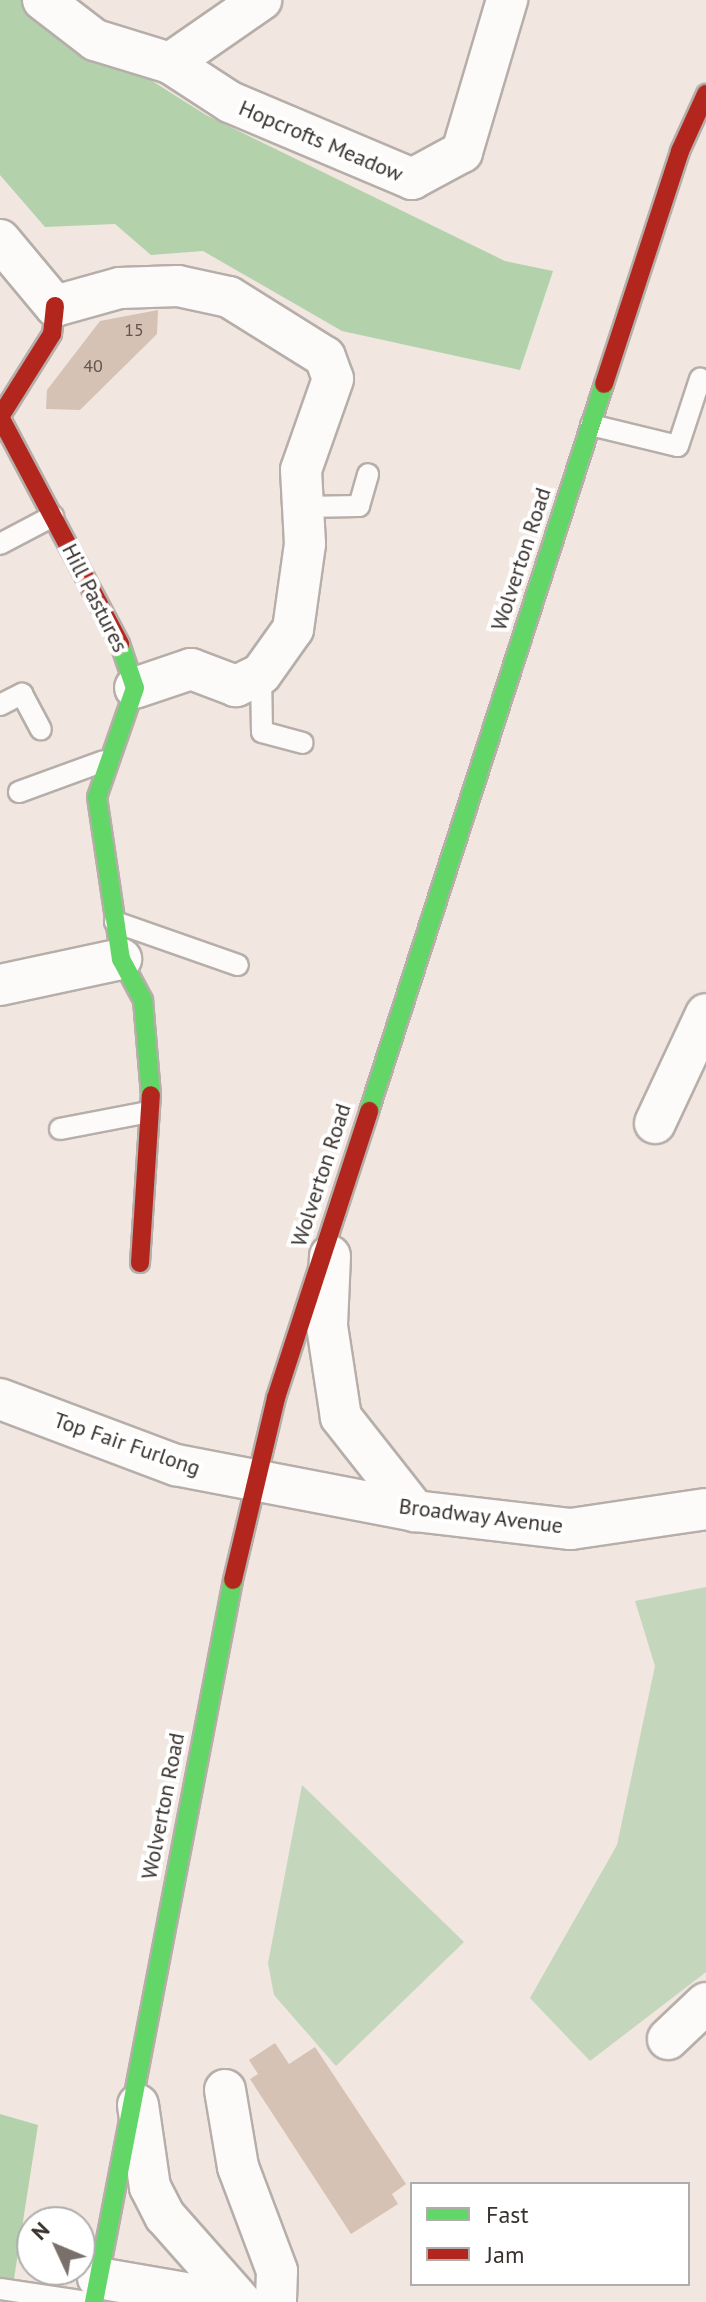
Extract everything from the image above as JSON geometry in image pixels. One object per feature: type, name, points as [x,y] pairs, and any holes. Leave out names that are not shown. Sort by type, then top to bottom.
[{"type":"street","name":"Hopcrofts Meadow","points":[[43,0],[95,40],[170,63],[230,102],[412,179],[462,152],[507,0]]},
{"type":"street","points":[[170,63],[261,0]]},
{"type":"street","name":"Wolverton Road","points":[[93,2294],[257,1479],[335,1208],[591,425],[706,94]]},
{"type":"street","points":[[0,240],[55,306],[120,288],[178,286],[229,297],[325,357],[333,379],[301,470],[302,507],[293,629],[261,674],[236,686],[191,669],[135,688],[104,761],[97,797],[118,940],[143,1000],[148,1112],[140,1263]]},
{"type":"street","name":"Hill Pastures","points":[[55,306],[52,334],[0,417],[125,653],[135,688]]},
{"type":"street","points":[[0,985],[118,940]]},
{"type":"street","points":[[655,1123],[706,1014]]},
{"type":"street","points":[[335,1208],[327,1326],[341,1417],[415,1511]]},
{"type":"street","name":"Top Fair Furlong","points":[[0,1399],[176,1465],[257,1479]]},
{"type":"street","name":"Broadway Avenue","points":[[257,1479],[415,1511],[571,1529],[706,1509]]},
{"type":"street","points":[[668,2039],[706,2003]]},
{"type":"street","points":[[136,2074],[150,2187],[165,2216],[240,2302]]},
{"type":"street","points":[[225,2090],[238,2167],[277,2271],[276,2302]]},
{"type":"street","points":[[93,2294],[240,2302]]},
{"type":"lane","points":[[591,425],[678,446],[700,379]]},
{"type":"lane","points":[[302,507],[359,506],[368,474]]},
{"type":"lane","points":[[0,544],[53,516]]},
{"type":"lane","points":[[261,674],[262,732],[303,743]]},
{"type":"lane","points":[[0,705],[22,694],[41,729]]},
{"type":"lane","points":[[19,792],[59,767],[104,761]]},
{"type":"lane","points":[[118,940],[238,965]]},
{"type":"lane","points":[[60,1129],[148,1112]]},
{"type":"lane","points":[[0,2289],[93,2294]]},
{"type":"green space","points":[[0,0],[24,0],[206,115],[505,261],[553,271],[520,370],[342,331],[203,251],[151,255],[115,224],[45,227],[0,175]]},
{"type":"green space","points":[[706,1587],[706,1972],[590,2061],[530,1998],[617,1845],[655,1666],[635,1601]]},
{"type":"green space","points":[[302,1785],[464,1942],[336,2066],[274,1995],[268,1963]]},
{"type":"green space","points":[[0,2114],[38,2125],[25,2206],[16,2206],[13,2285],[0,2283]]},
{"type":"building","points":[[158,310],[157,334],[80,410],[46,409],[47,390],[100,321]]},
{"type":"building","points":[[275,2043],[289,2064],[315,2047],[406,2184],[392,2194],[398,2204],[351,2234],[250,2079],[258,2074],[249,2060]]},
{"type":"traffic: fast","points":[[369,1111],[604,384]]},
{"type":"traffic: fast","points":[[120,644],[135,688],[97,797],[121,959],[143,1000],[151,1095]]},
{"type":"traffic: fast","points":[[94,2302],[233,1580]]},
{"type":"traffic: jam","points":[[604,384],[680,151],[706,94]]},
{"type":"traffic: jam","points":[[55,306],[52,334],[0,417],[120,644]]},
{"type":"traffic: jam","points":[[140,1263],[151,1095]]},
{"type":"traffic: jam","points":[[233,1580],[276,1398],[369,1111]]}]
